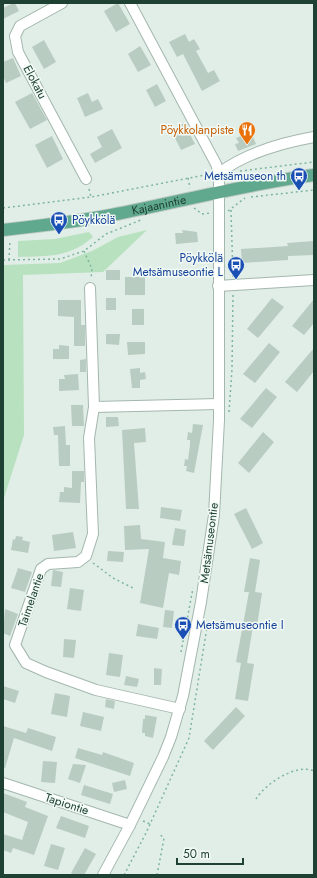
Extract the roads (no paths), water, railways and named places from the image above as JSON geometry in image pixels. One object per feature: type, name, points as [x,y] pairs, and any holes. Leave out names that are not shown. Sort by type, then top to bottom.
[{"type":"main road","name":"Kajaanintie","points":[[6,230],[52,225],[111,215],[219,192],[314,175]]},
{"type":"street","name":"Elokatu","points":[[62,3],[20,26],[15,36],[18,52],[86,179]]},
{"type":"street","points":[[130,3],[216,164],[219,173],[219,192]]},
{"type":"street","points":[[219,173],[241,158],[291,141],[314,137]]},
{"type":"street","name":"Metsämuseontie","points":[[103,875],[130,825],[163,757],[180,709],[200,602],[214,515],[219,404],[219,192]]},
{"type":"street","points":[[218,286],[314,280]]},
{"type":"street","points":[[90,288],[94,407],[219,404]]},
{"type":"street","name":"Taimelantie","points":[[94,407],[90,438],[93,534],[86,556],[78,562],[48,564],[41,568],[15,645],[26,663],[46,672],[96,690],[180,709]]},
{"type":"street","name":"Tapiontie","points":[[3,784],[130,825]]},
{"type":"place","name":"Pöykkolanpiste","points":[[247,145]]},
{"type":"place","name":"Metsämuseon th","points":[[299,191]]},
{"type":"place","name":"Pöykkölä","points":[[59,235]]},
{"type":"place","name":"Pöykkölä Metsämuseontie L","points":[[236,280]]},
{"type":"place","name":"Metsämuseontie I","points":[[183,640]]}]
